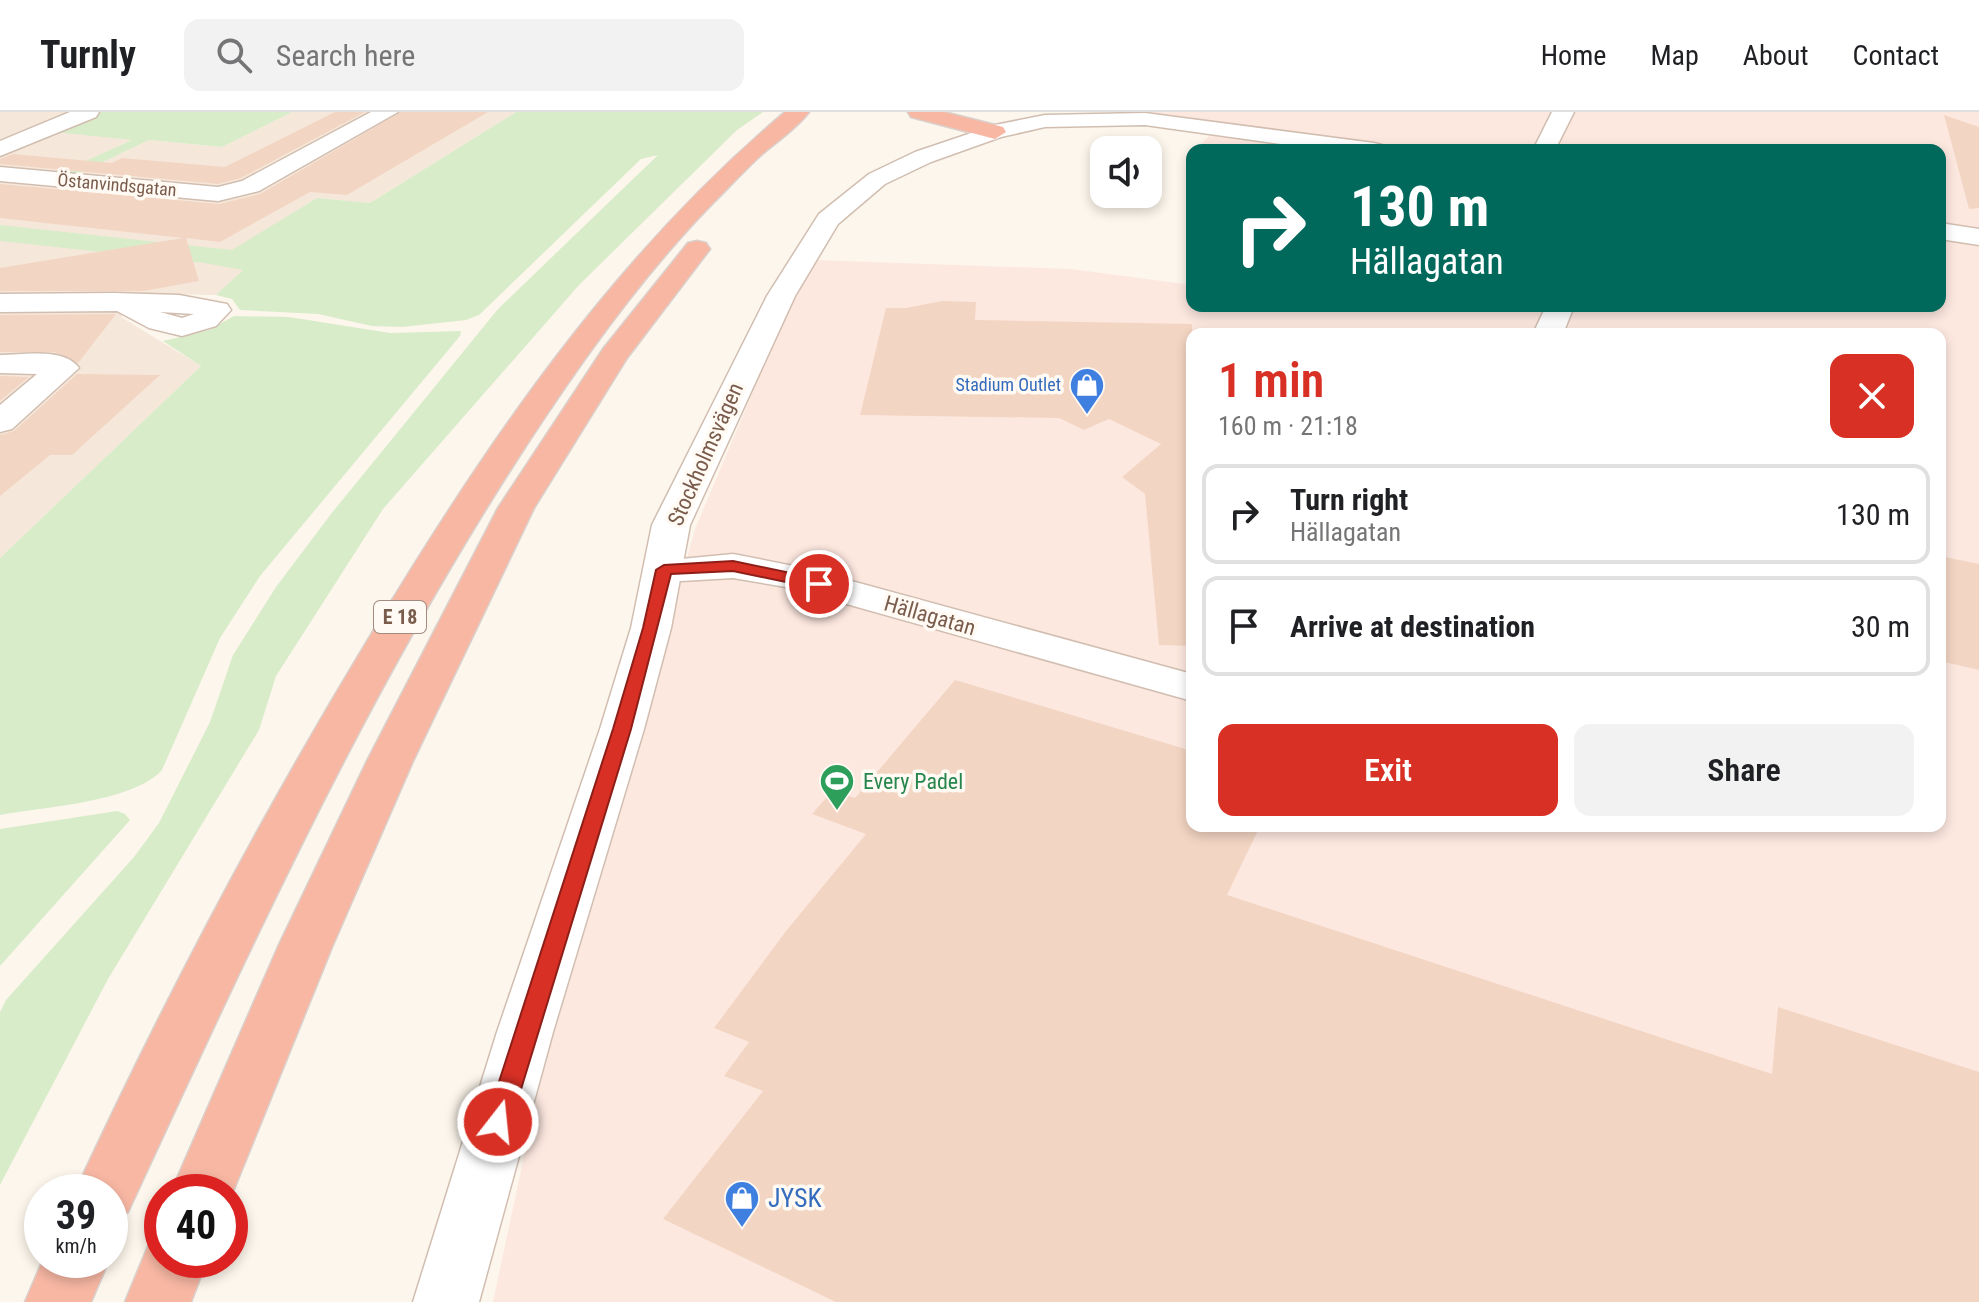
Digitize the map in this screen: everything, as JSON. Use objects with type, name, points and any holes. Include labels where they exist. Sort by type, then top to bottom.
[{"type":"highway","name":"E 18","points":[[114,1174],[167,1059],[280,834],[384,644],[495,466],[555,379],[680,224],[748,154],[798,112]]},
{"type":"highway","name":"E 18","points":[[210,1174],[305,947],[390,761],[516,508],[614,355],[671,282],[734,204],[774,161],[830,112]]},
{"type":"highway","points":[[919,112],[995,132]]},
{"type":"highway","points":[[58,1302],[68,1278]]},
{"type":"highway","points":[[158,1302],[167,1278]]},
{"type":"street","points":[[0,149],[88,112]]},
{"type":"street","name":"Östanvindsgatan","points":[[0,174],[218,194],[233,192],[250,186],[387,112]]},
{"type":"street","points":[[1547,144],[1563,112]]},
{"type":"street","name":"Stockholmsvägen","points":[[446,1302],[525,1032],[622,729],[651,628],[671,525],[781,296],[828,219],[877,179],[958,143],[995,132],[1074,118],[1145,119],[1330,144]]},
{"type":"street","points":[[1946,232],[1979,237]]},
{"type":"street","points":[[0,303],[126,304]]},
{"type":"street","points":[[0,364],[59,365],[63,368],[52,381],[0,422]]},
{"type":"street","name":"Hällagatan","points":[[664,570],[733,566],[790,576],[1186,686]]},
{"type":"shaded area","points":[[0,112],[102,112],[56,131],[134,139],[62,172],[78,174],[149,140],[222,147],[292,112],[516,112],[370,203],[317,198],[291,215],[233,267],[244,270],[216,295],[147,294],[121,317],[201,366],[0,558]]},
{"type":"shaded area","points":[[1140,112],[1979,112],[1979,1302],[493,1302],[543,1067],[695,529],[788,309],[816,260],[1071,269],[1186,284],[1186,312],[1946,312],[1946,144],[1201,144],[1222,123]]},
{"type":"green space","points":[[102,112],[292,112],[222,147],[149,140],[78,174],[61,172],[132,140],[54,132]]},
{"type":"green space","points":[[516,112],[763,112],[737,130],[579,285],[383,509],[276,676],[259,730],[108,979],[0,1185],[0,1012],[6,1000],[134,857],[159,823],[210,722],[233,655],[276,587],[331,514],[498,309],[658,155],[641,159],[479,315],[466,320],[402,327],[372,326],[318,314],[240,310],[232,299],[216,295],[243,270],[0,241],[0,225],[232,250],[317,198],[370,203]]},
{"type":"green space","points":[[234,316],[289,317],[390,333],[461,331],[260,576],[220,638],[162,770],[149,781],[110,796],[0,815],[0,558],[201,366],[163,341],[209,330]]},
{"type":"green space","points":[[117,811],[130,820],[0,966],[0,829]]},
{"type":"building","points":[[335,112],[365,112],[241,178],[218,184],[0,164],[0,159],[13,154],[112,163],[122,158],[225,167]]},
{"type":"building","points":[[401,112],[488,112],[347,195],[310,192],[220,242],[186,238],[199,281],[144,291],[0,291],[0,268],[183,238],[0,218],[0,184],[219,204],[260,194]]},
{"type":"building","points":[[1944,115],[1979,127],[1979,208],[1969,209]]},
{"type":"building","points":[[942,301],[976,302],[975,320],[1192,324],[1192,328],[1186,328],[1186,646],[1159,645],[1145,494],[1122,477],[1161,444],[1109,419],[1084,430],[1059,418],[860,415],[886,308],[906,308]]},
{"type":"building","points":[[116,314],[78,363],[54,352],[0,352],[0,315]]},
{"type":"building","points":[[77,374],[160,375],[72,455],[50,455],[0,496],[0,435],[14,431]]},
{"type":"building","points":[[0,376],[29,377],[0,401]]},
{"type":"building","points":[[1946,557],[1979,564],[1979,670],[1946,662]]},
{"type":"building","points":[[955,680],[1186,749],[1186,832],[1257,832],[1227,895],[1772,1074],[1778,1007],[1979,1072],[1979,1302],[836,1302],[663,1219],[763,1091],[724,1076],[749,1042],[714,1028],[786,931],[866,834],[812,814],[833,790],[855,798]]},
{"type":"place","name":"Stadium Outlet","points":[[1087,416]]},
{"type":"place","name":"Every Padel","points":[[837,812]]},
{"type":"place","name":"JYSK","points":[[742,1229]]},
{"type":"route","points":[[498,1122],[622,729],[664,570],[733,566],[819,584]]}]
